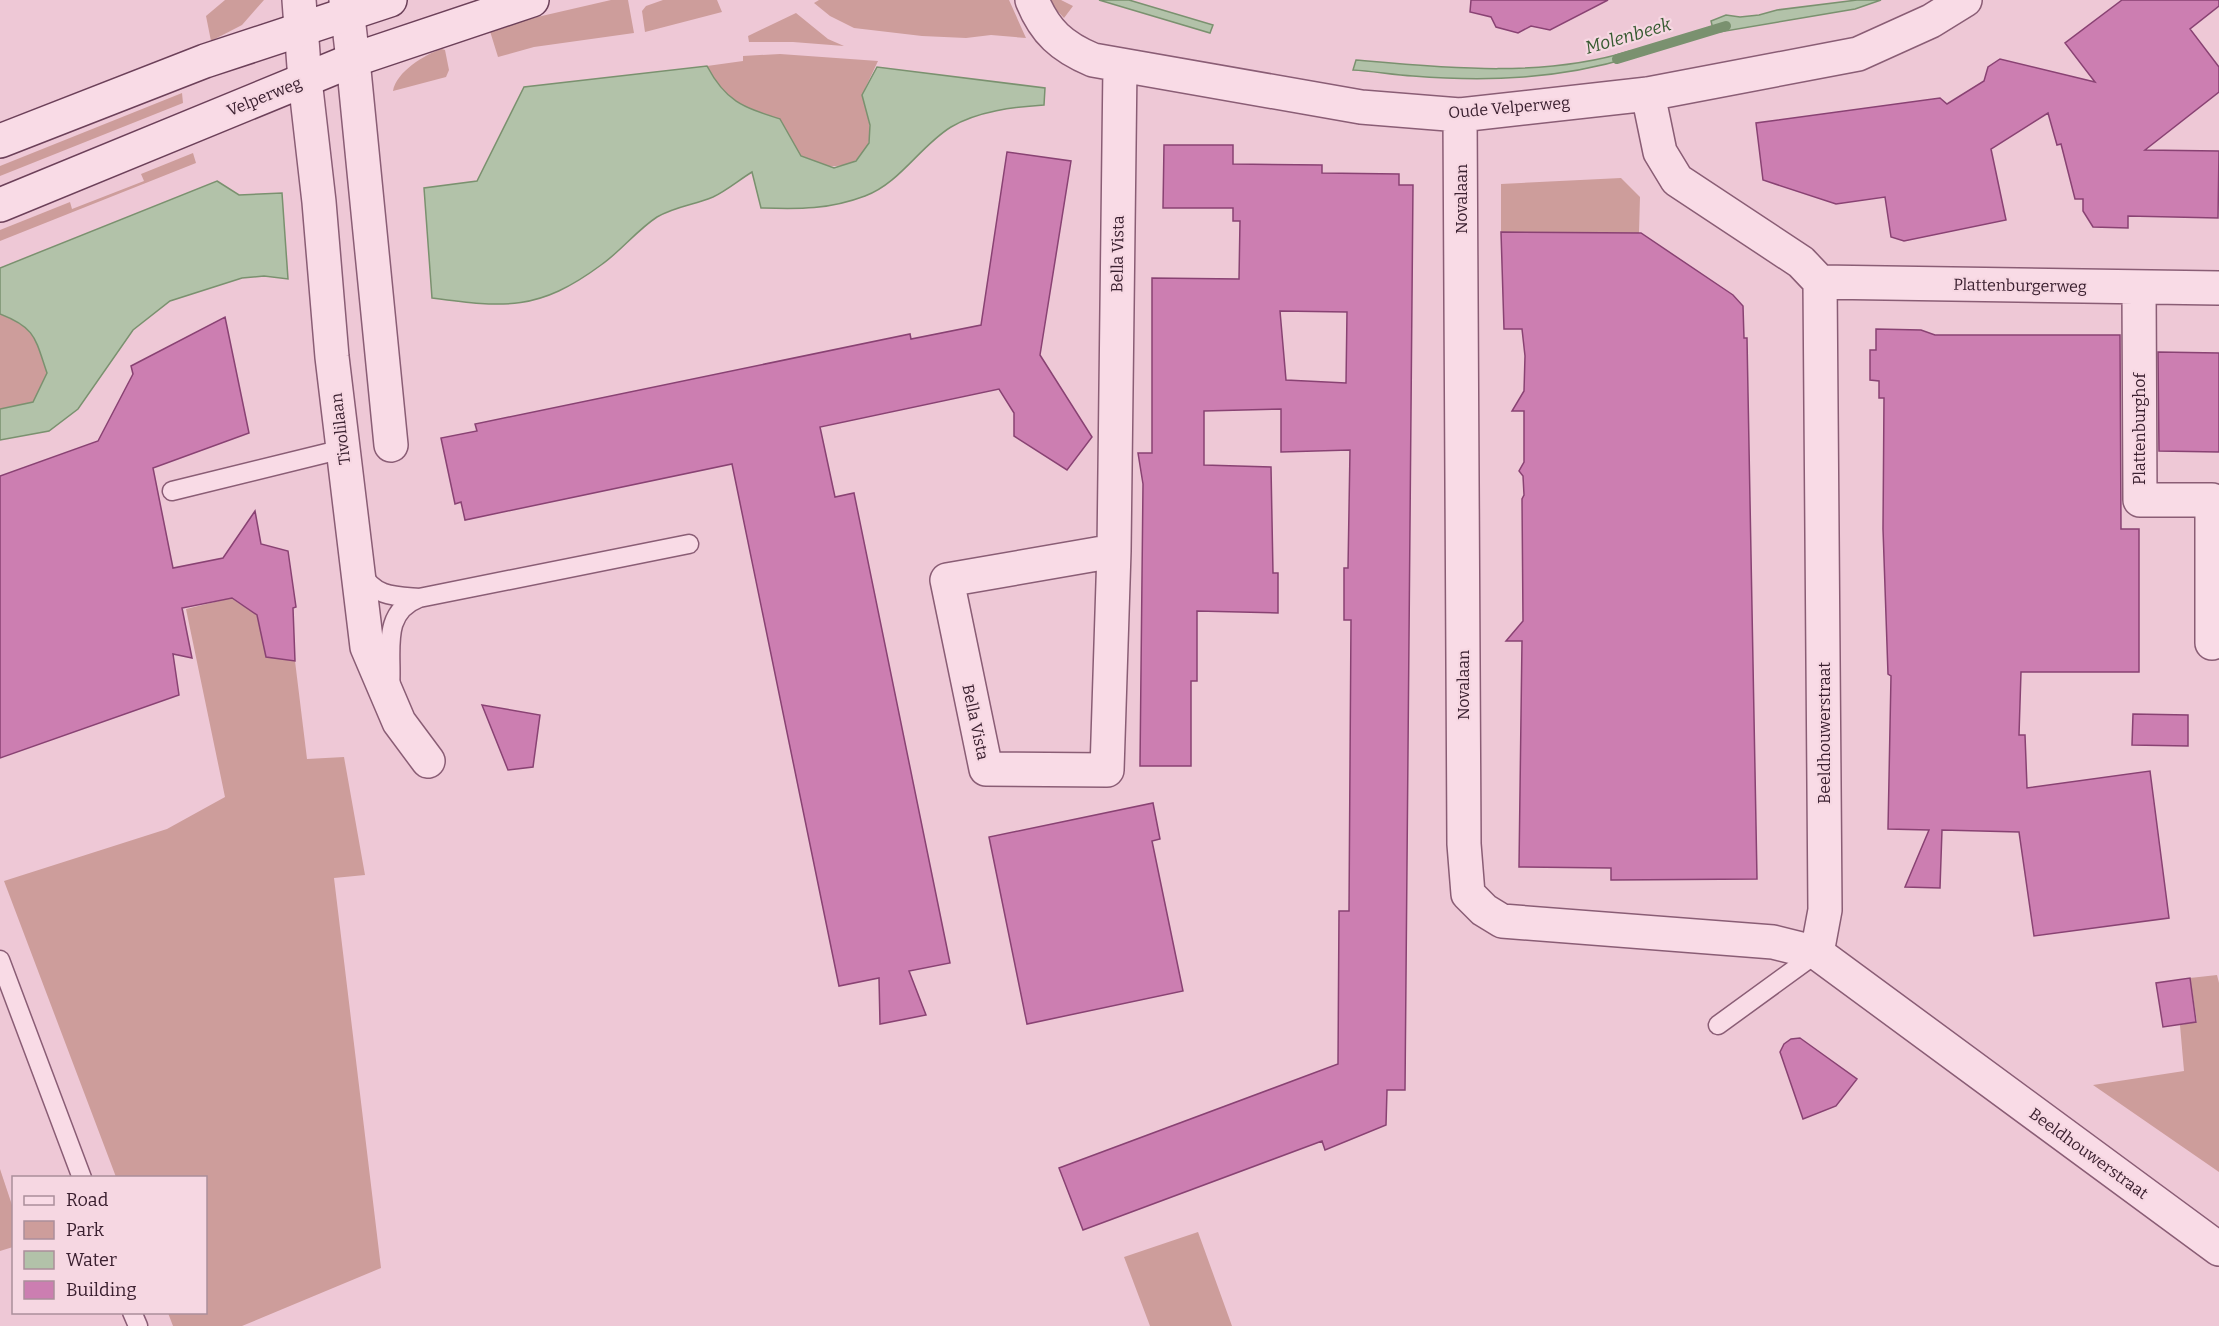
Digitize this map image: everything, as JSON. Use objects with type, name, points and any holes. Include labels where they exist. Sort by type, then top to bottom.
[{"type":"street","points":[[0,141],[205,61],[300,15],[390,0]]},
{"type":"street","name":"Velperweg","points":[[0,205],[352,60],[531,0]]},
{"type":"street","name":"Oude Velperweg","points":[[1032,0],[1047,29],[1069,50],[1093,60],[1372,108],[1460,115],[1648,94],[1858,54],[1931,21],[1965,0]]},
{"type":"street","points":[[347,7],[391,445]]},
{"type":"street","name":"Tivolilaan","points":[[300,15],[343,449],[367,647],[389,703],[405,734],[428,762]]},
{"type":"street","name":"Bella Vista","points":[[1114,551],[947,580],[986,769],[1107,770],[1114,551],[1120,65]]},
{"type":"street","points":[[1648,94],[1660,153],[1677,180],[1801,262],[1820,282]]},
{"type":"street","name":"Novalaan","points":[[1460,115],[1464,844],[1468,894],[1484,910],[1502,921],[1773,942],[1817,953]]},
{"type":"street","name":"Plattenburgerweg","points":[[1820,282],[2219,288]]},
{"type":"street","name":"Beeldhouwerstraat","points":[[1820,282],[1825,910],[1817,953],[2219,1249]]},
{"type":"street","name":"Plattenburghof","points":[[2139,287],[2140,500],[2212,500],[2212,643]]},
{"type":"lane","points":[[172,490],[343,449]]},
{"type":"lane","points":[[389,703],[393,662],[392,627],[396,613],[407,603],[419,598],[689,544]]},
{"type":"lane","points":[[357,567],[368,586],[387,595],[419,598]]},
{"type":"lane","points":[[1718,1024],[1817,953]]},
{"type":"lane","points":[[0,960],[81,1176]]},
{"type":"green space","points":[[225,0],[264,0],[242,25],[211,41],[206,16]]},
{"type":"green space","points":[[611,0],[628,0],[634,33],[534,47],[498,57],[489,28]]},
{"type":"green space","points":[[663,0],[717,0],[722,12],[645,32],[642,11],[646,6]]},
{"type":"green space","points":[[819,0],[1009,0],[1026,38],[991,35],[966,38],[922,36],[854,28],[830,16],[814,3]]},
{"type":"green space","points":[[1047,0],[1061,0],[1073,6],[1064,18]]},
{"type":"green space","points":[[796,13],[828,39],[844,46],[793,42],[749,42],[748,36]]},
{"type":"green space","points":[[442,49],[445,50],[449,70],[446,77],[393,91],[400,77],[412,65]]},
{"type":"green space","points":[[780,54],[878,61],[862,95],[870,134],[865,150],[859,158],[841,166],[819,165],[809,161],[795,148],[780,119],[756,111],[737,101],[721,88],[707,66],[743,61],[743,56]]},
{"type":"green space","points":[[182,93],[183,103],[0,176],[0,166]]},
{"type":"green space","points":[[193,153],[196,163],[0,241],[0,230],[70,202],[72,209],[144,181],[141,174]]},
{"type":"green space","points":[[1621,178],[1640,197],[1639,233],[1501,232],[1501,184]]},
{"type":"green space","points":[[0,314],[28,330],[36,342],[47,373],[33,402],[3,409],[0,409]]},
{"type":"green space","points":[[231,598],[257,615],[266,657],[295,661],[307,759],[344,757],[365,875],[334,878],[381,1268],[242,1326],[173,1326],[168,1314],[207,1314],[207,1176],[116,1176],[4,881],[167,829],[225,797],[186,609]]},
{"type":"green space","points":[[2217,975],[2219,983],[2219,1172],[2093,1085],[2184,1071],[2180,1025],[2197,1022],[2190,978]]},
{"type":"green space","points":[[0,1169],[12,1205],[12,1247],[0,1251]]},
{"type":"green space","points":[[1198,1232],[1232,1326],[1150,1326],[1124,1257]]},
{"type":"water","points":[[1099,0],[1129,0],[1213,25],[1210,33]]},
{"type":"water","points":[[1857,0],[1881,0],[1855,9],[1714,33],[1711,21],[1726,15],[1740,17],[1759,15],[1777,10]]},
{"type":"water","points":[[1630,51],[1632,57],[1605,64],[1524,77],[1441,78],[1353,70],[1356,60],[1459,68],[1529,68],[1563,65]]},
{"type":"water","points":[[707,66],[721,88],[737,102],[780,119],[801,156],[834,168],[856,161],[869,143],[870,125],[862,95],[877,67],[1045,88],[1044,105],[996,111],[973,117],[951,127],[929,144],[889,182],[851,201],[813,208],[761,208],[752,172],[713,197],[671,210],[657,217],[601,265],[559,291],[540,298],[501,304],[480,304],[432,298],[424,188],[477,181],[524,87]]},
{"type":"water","points":[[217,181],[239,195],[282,193],[288,279],[264,276],[242,278],[170,301],[133,330],[78,409],[49,431],[0,440],[0,409],[33,402],[47,373],[40,351],[28,330],[0,314],[0,268]]},
{"type":"building","points":[[1471,0],[1608,0],[1550,30],[1531,26],[1518,33],[1496,27],[1491,17],[1470,12]]},
{"type":"building","points":[[2122,0],[2219,0],[2219,6],[2190,29],[2219,67],[2219,92],[2145,150],[2219,151],[2218,218],[2128,216],[2128,228],[2093,227],[2083,211],[2083,199],[2075,199],[2061,144],[2057,145],[2048,113],[1991,149],[2006,220],[1904,241],[1891,237],[1885,197],[1836,204],[1763,180],[1756,123],[1940,98],[1947,104],[1984,81],[1988,67],[2000,59],[2095,82],[2065,43]]},
{"type":"building","points":[[1164,145],[1233,145],[1233,164],[1322,165],[1322,173],[1399,174],[1399,185],[1413,185],[1405,1090],[1387,1090],[1386,1125],[1325,1150],[1322,1141],[1083,1230],[1059,1168],[1338,1064],[1339,911],[1349,911],[1351,620],[1344,620],[1344,568],[1348,568],[1350,450],[1281,452],[1281,409],[1204,411],[1204,465],[1271,467],[1273,573],[1278,573],[1278,613],[1197,611],[1197,681],[1191,681],[1191,766],[1140,766],[1143,484],[1138,453],[1152,453],[1152,278],[1239,279],[1240,221],[1233,221],[1233,208],[1163,208]],"holes":[[[1280,311],[1347,312],[1346,383],[1286,380]]]},
{"type":"building","points":[[1007,152],[1071,161],[1040,355],[1092,437],[1067,470],[1014,436],[1014,413],[999,389],[820,427],[835,497],[854,493],[950,963],[909,971],[926,1015],[880,1024],[879,978],[839,986],[732,464],[465,520],[461,502],[455,504],[441,438],[477,431],[475,424],[910,334],[911,339],[981,325]]},
{"type":"building","points":[[1501,232],[1641,233],[1733,295],[1743,306],[1744,338],[1747,338],[1757,879],[1611,880],[1611,868],[1519,867],[1522,641],[1506,641],[1523,621],[1522,499],[1524,495],[1523,476],[1519,471],[1524,462],[1524,411],[1512,411],[1524,391],[1525,356],[1522,329],[1504,329]]},
{"type":"building","points":[[225,317],[249,433],[153,468],[173,568],[223,558],[255,511],[261,544],[288,551],[296,607],[293,608],[295,661],[266,657],[257,615],[232,598],[182,608],[192,658],[173,654],[179,695],[0,758],[0,476],[98,441],[133,374],[131,366]]},
{"type":"building","points":[[1876,329],[1921,330],[1935,335],[2120,335],[2121,529],[2139,529],[2139,672],[2021,672],[2019,735],[2025,735],[2027,788],[2150,771],[2169,918],[2034,936],[2019,832],[1942,830],[1940,888],[1905,887],[1929,830],[1888,829],[1891,676],[1888,674],[1883,529],[1884,398],[1879,398],[1879,381],[1870,380],[1870,350],[1876,350]]},
{"type":"building","points":[[2158,352],[2219,353],[2219,452],[2159,451]]},
{"type":"building","points":[[482,705],[540,715],[533,767],[508,770]]},
{"type":"building","points":[[2133,714],[2188,715],[2188,746],[2132,745]]},
{"type":"building","points":[[1153,803],[1160,839],[1152,841],[1183,991],[1027,1024],[989,837]]},
{"type":"building","points":[[2190,978],[2196,1022],[2163,1027],[2156,983]]},
{"type":"building","points":[[1800,1038],[1857,1079],[1836,1106],[1803,1119],[1780,1052],[1784,1044],[1791,1039]]},
{"type":"waterway","name":"Molenbeek","points":[[1617,59],[1726,26]]}]
